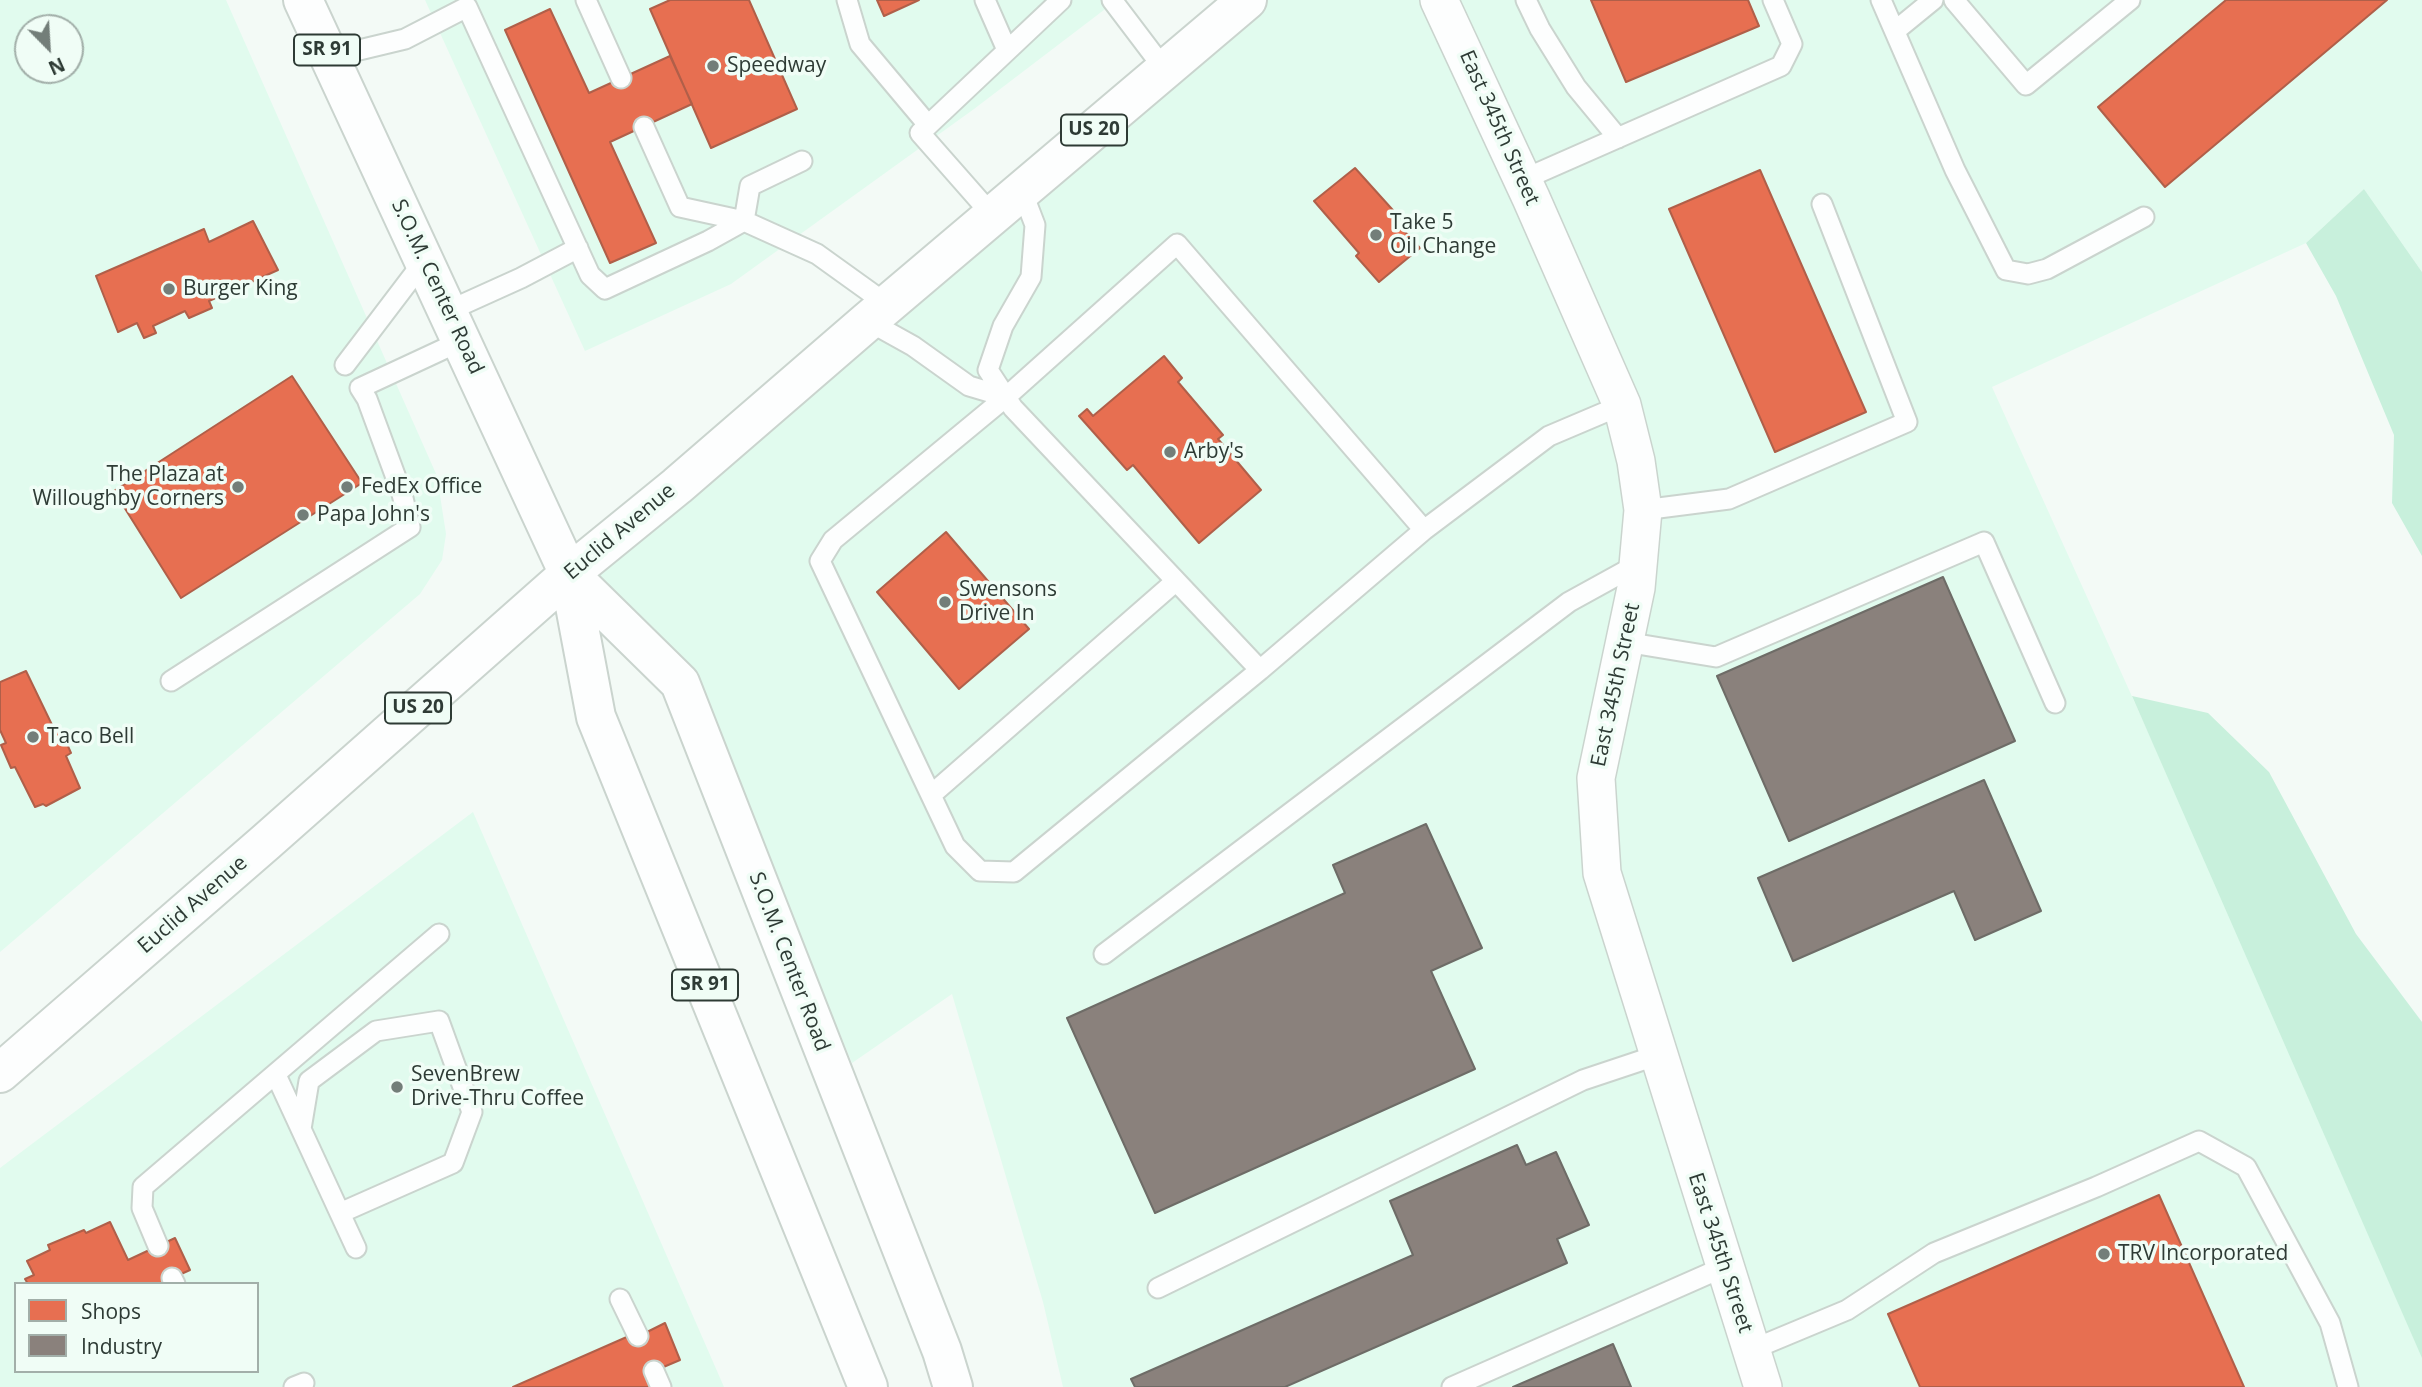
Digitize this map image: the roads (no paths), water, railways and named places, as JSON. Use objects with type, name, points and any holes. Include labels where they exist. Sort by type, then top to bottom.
[{"type":"main road","name":"S.O.M. Center Road","points":[[303,0],[569,574],[596,717],[868,1387]]},
{"type":"main road","name":"Euclid Avenue","points":[[0,1073],[569,574],[687,477],[1247,0]]},
{"type":"main road","name":"S.O.M. Center Road","points":[[569,574],[680,683],[942,1351],[953,1387]]},
{"type":"street","name":"East 345th Street","points":[[1439,0],[1622,405],[1636,461],[1643,510],[1636,588],[1596,778],[1602,873],[1763,1387]]},
{"type":"lane","points":[[586,0],[621,78]]},
{"type":"lane","points":[[848,0],[860,44],[993,216]]},
{"type":"lane","points":[[985,0],[1007,50]]},
{"type":"lane","points":[[924,129],[1061,0]]},
{"type":"lane","points":[[1112,0],[1165,70]]},
{"type":"lane","points":[[1526,0],[1540,29],[1576,87],[1618,138]]},
{"type":"lane","points":[[1522,180],[1781,66],[1792,44],[1773,0]]},
{"type":"lane","points":[[1881,0],[1955,170],[2006,270],[2028,274],[2047,269],[2144,217]]},
{"type":"lane","points":[[1895,31],[1933,0]]},
{"type":"lane","points":[[1954,0],[2026,85],[2130,0]]},
{"type":"lane","points":[[330,57],[405,38],[474,4],[590,275],[605,289],[708,241],[744,221]]},
{"type":"lane","points":[[644,127],[680,207],[744,221],[817,254],[913,346],[969,386],[1010,402]]},
{"type":"lane","points":[[744,221],[750,186],[802,161]]},
{"type":"lane","points":[[1022,191],[1035,225],[1031,277],[1003,326],[988,370],[1010,402],[1260,670]]},
{"type":"lane","points":[[1643,510],[1729,499],[1907,422],[1822,204]]},
{"type":"lane","points":[[1424,530],[1177,244],[1010,402],[833,540],[820,561],[955,846],[980,871],[1014,872],[1260,670],[1424,530],[1549,436],[1622,405]]},
{"type":"lane","points":[[171,681],[411,527],[402,494],[367,399],[360,388],[522,278],[578,248]]},
{"type":"lane","points":[[345,365],[424,261]]},
{"type":"lane","points":[[1625,642],[1717,657],[1984,542],[2055,703]]},
{"type":"lane","points":[[1104,954],[1569,602],[1638,564]]},
{"type":"lane","points":[[931,795],[1176,581]]},
{"type":"lane","points":[[158,1247],[142,1208],[143,1187],[439,934]]},
{"type":"lane","points":[[301,1129],[309,1081],[376,1031],[439,1021],[472,1112],[453,1163],[340,1213]]},
{"type":"lane","points":[[1158,1288],[1583,1080],[1658,1055]]},
{"type":"lane","points":[[276,1075],[356,1248]]},
{"type":"lane","points":[[1751,1350],[1847,1310],[1934,1253],[2096,1187],[2199,1141],[2246,1167],[2330,1323],[2347,1387]]},
{"type":"lane","points":[[1452,1387],[1724,1267]]},
{"type":"lane","points":[[620,1299],[638,1336]]},
{"type":"place","name":"Speedway","points":[[713,66]]},
{"type":"place","name":"Take 5 Oil Change","points":[[1376,235]]},
{"type":"place","name":"Burger King","points":[[169,289]]},
{"type":"place","name":"Arby's","points":[[1170,452]]},
{"type":"place","name":"The Plaza at Willoughby Corners","points":[[238,487]]},
{"type":"place","name":"FedEx Office","points":[[347,487]]},
{"type":"place","name":"Papa John's","points":[[303,515]]},
{"type":"place","name":"Swensons Drive In","points":[[945,602]]},
{"type":"place","name":"Taco Bell","points":[[33,737]]},
{"type":"place","name":"SevenBrew Drive-Thru Coffee","points":[[397,1087]]},
{"type":"place","name":"TRV Incorporated","points":[[2104,1254]]}]
